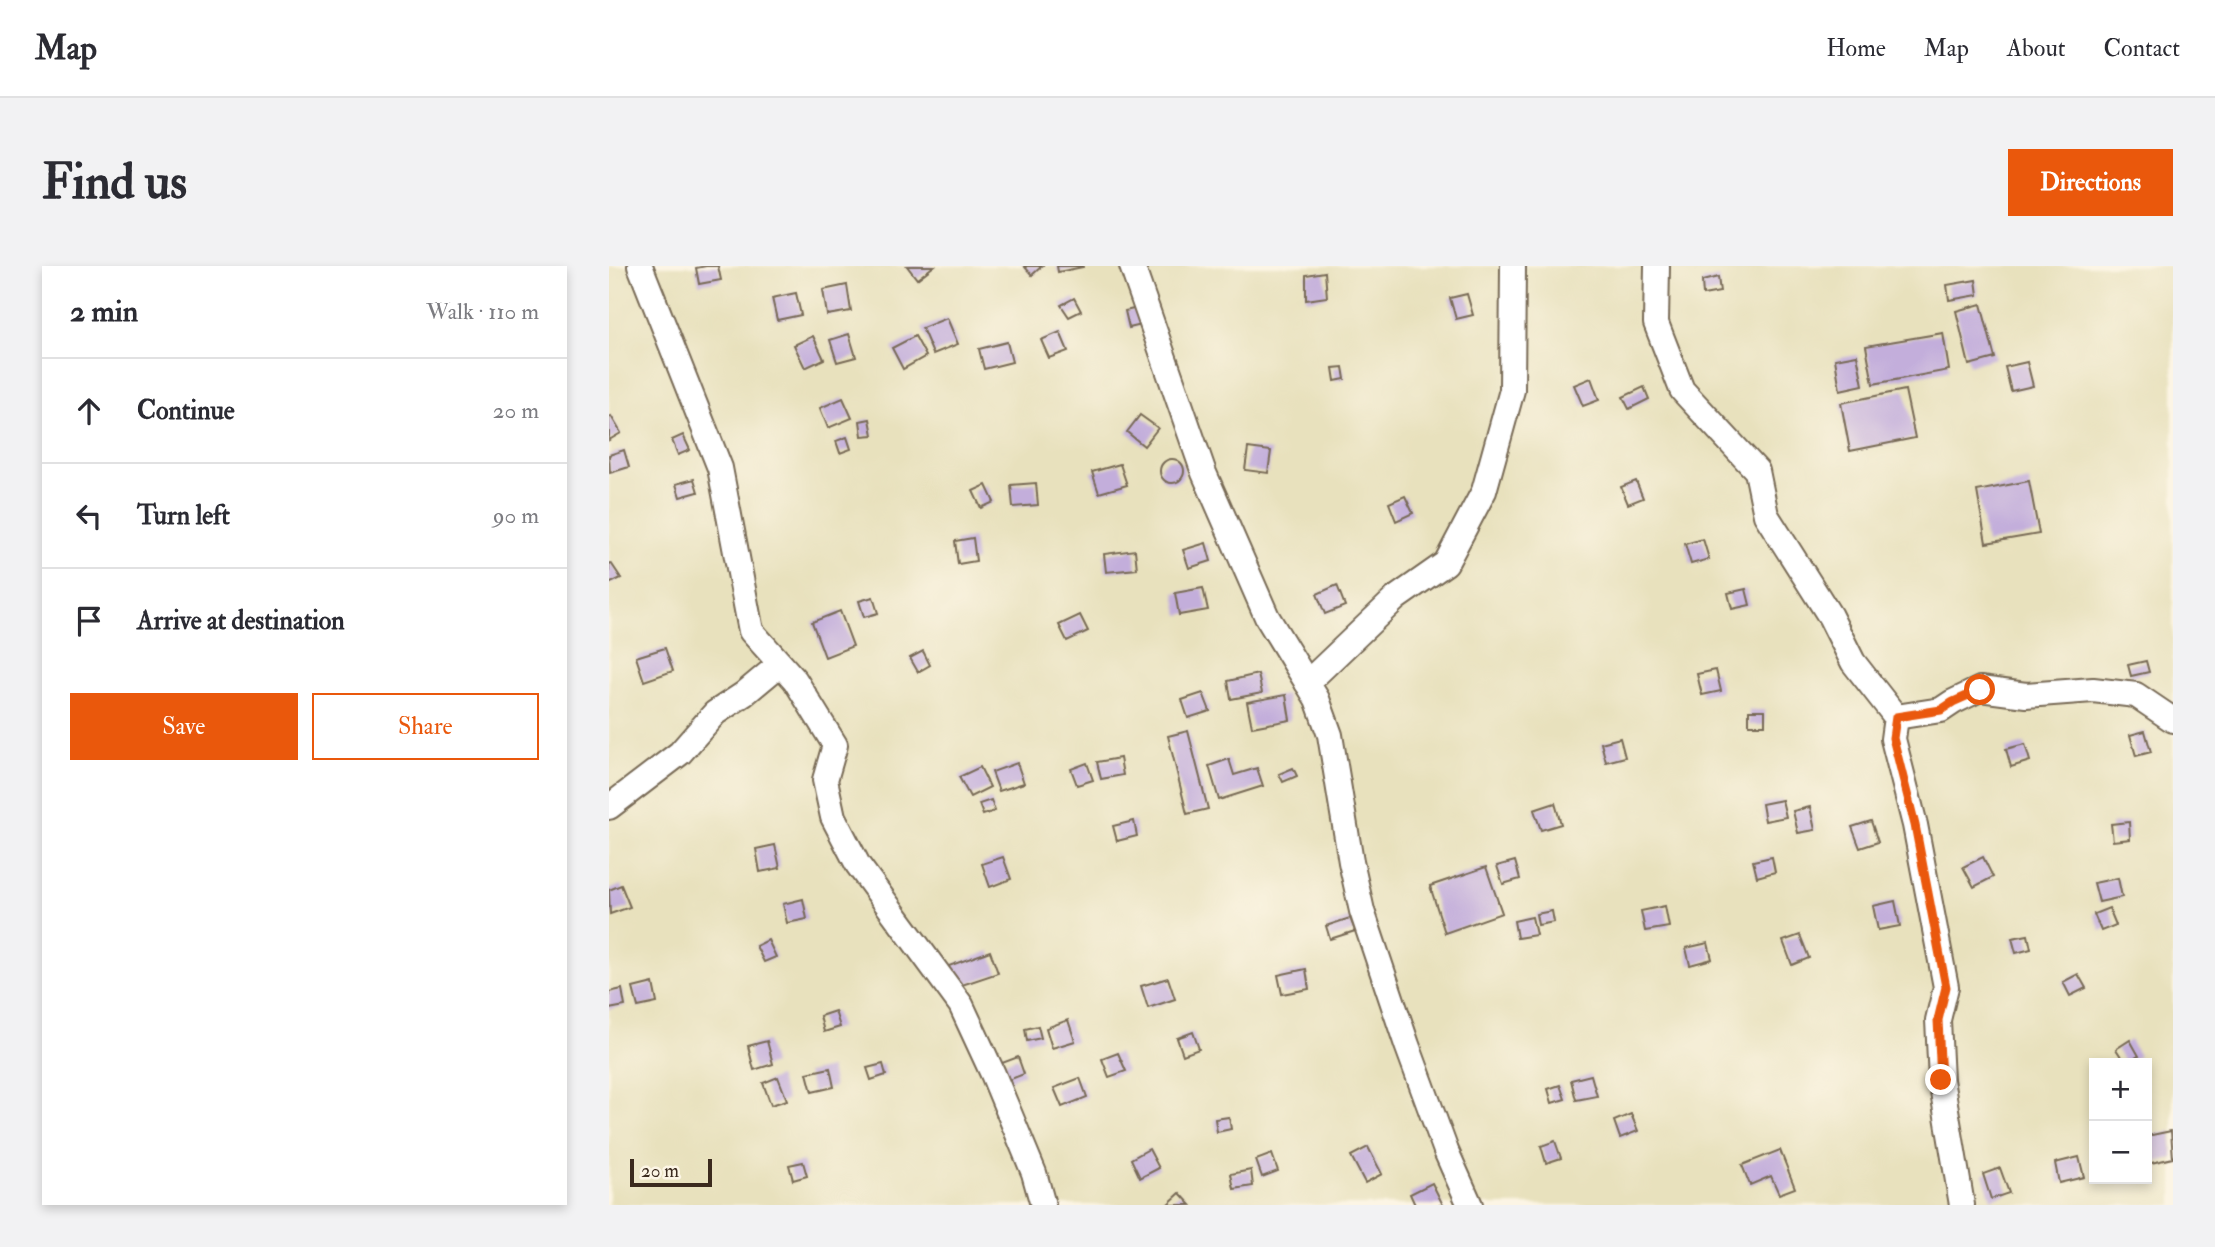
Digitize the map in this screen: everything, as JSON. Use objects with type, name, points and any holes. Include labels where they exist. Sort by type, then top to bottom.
[{"type":"street","points":[[640,266],[720,468],[751,631],[795,680],[835,745],[825,780],[833,817],[858,865],[961,1005],[993,1073],[1034,1173],[1043,1205]]},
{"type":"street","points":[[1132,266],[1204,473],[1267,617],[1317,699],[1330,735],[1362,911],[1407,1045],[1446,1151],[1470,1205]]},
{"type":"street","points":[[1307,683],[1397,598],[1446,563],[1484,491],[1511,390],[1513,266]]},
{"type":"street","points":[[1657,266],[1656,323],[1682,390],[1757,471],[1766,515],[1830,617],[1853,662],[1896,717],[1893,738],[1915,825],[1946,987],[1938,1020],[1941,1080],[1962,1205]]},
{"type":"street","points":[[609,807],[680,753],[715,713],[781,664]]},
{"type":"street","points":[[1896,717],[1941,710],[1980,690],[2026,695],[2093,690],[2136,695],[2173,720]]},
{"type":"building","points":[[718,266],[721,280],[699,284],[696,268]]},
{"type":"building","points":[[907,266],[934,266],[917,279]]},
{"type":"building","points":[[1024,266],[1042,266],[1032,275]]},
{"type":"building","points":[[1057,266],[1083,266],[1083,267],[1058,272]]},
{"type":"building","points":[[1325,272],[1327,297],[1306,300],[1306,275]]},
{"type":"building","points":[[1718,277],[1720,292],[1703,295],[1702,281]]},
{"type":"building","points":[[1976,280],[1978,295],[1949,300],[1947,285]]},
{"type":"building","points":[[847,285],[851,311],[827,315],[823,290]]},
{"type":"building","points":[[796,293],[801,315],[777,320],[772,298]]},
{"type":"building","points":[[1467,294],[1473,315],[1456,319],[1450,298]]},
{"type":"building","points":[[1074,298],[1081,311],[1069,317],[1061,305]]},
{"type":"building","points":[[1981,304],[1995,358],[1969,365],[1956,311]]},
{"type":"building","points":[[1142,307],[1146,324],[1129,328],[1125,311]]},
{"type":"building","points":[[947,318],[958,344],[933,354],[922,328]]},
{"type":"building","points":[[1060,332],[1068,351],[1049,358],[1041,340]]},
{"type":"building","points":[[1943,333],[1949,370],[1873,384],[1866,346]]},
{"type":"building","points":[[849,334],[856,357],[837,362],[830,340]]},
{"type":"building","points":[[813,336],[824,359],[805,368],[794,345]]},
{"type":"building","points":[[915,336],[926,356],[903,369],[892,348]]},
{"type":"building","points":[[1007,342],[1012,362],[984,369],[979,349]]},
{"type":"building","points":[[1857,355],[1863,385],[1840,390],[1835,359]]},
{"type":"building","points":[[2027,362],[2033,386],[2011,391],[2005,367]]},
{"type":"building","points":[[1343,367],[1345,379],[1335,381],[1333,368]]},
{"type":"building","points":[[1591,378],[1599,400],[1583,406],[1574,385]]},
{"type":"building","points":[[1644,387],[1649,399],[1629,409],[1623,397]]},
{"type":"building","points":[[1905,390],[1915,438],[1850,451],[1841,403]]},
{"type":"building","points":[[843,398],[852,418],[828,428],[820,408]]},
{"type":"building","points":[[1140,415],[1158,428],[1144,446],[1127,432]]},
{"type":"building","points":[[611,416],[621,433],[609,440],[609,418]]},
{"type":"building","points":[[870,419],[873,435],[862,436],[860,421]]},
{"type":"building","points":[[683,435],[690,450],[678,455],[672,440]]},
{"type":"building","points":[[847,437],[851,449],[840,453],[836,441]]},
{"type":"building","points":[[1248,448],[1271,451],[1268,473],[1245,470]]},
{"type":"building","points":[[624,450],[629,467],[610,473],[609,455]]},
{"type":"building","points":[[1172,459],[1181,462],[1184,471],[1181,480],[1172,483],[1163,480],[1160,471],[1163,462]]},
{"type":"building","points":[[1120,464],[1127,485],[1099,493],[1092,472]]},
{"type":"building","points":[[694,479],[698,492],[680,497],[676,484]]},
{"type":"building","points":[[1636,481],[1643,498],[1628,504],[1621,487]]},
{"type":"building","points":[[2029,481],[2039,534],[1986,543],[1977,491]]},
{"type":"building","points":[[1036,483],[1038,505],[1013,507],[1011,485]]},
{"type":"building","points":[[986,485],[994,502],[981,508],[973,491]]},
{"type":"building","points":[[1405,496],[1413,513],[1396,521],[1389,503]]},
{"type":"building","points":[[973,538],[976,561],[958,564],[955,541]]},
{"type":"building","points":[[1703,539],[1709,559],[1691,564],[1685,544]]},
{"type":"building","points":[[1206,543],[1211,561],[1189,568],[1183,550]]},
{"type":"building","points":[[1135,550],[1137,569],[1106,572],[1104,554]]},
{"type":"building","points":[[611,563],[621,578],[609,584],[609,564]]},
{"type":"building","points":[[1337,585],[1345,606],[1325,614],[1317,594]]},
{"type":"building","points":[[1203,588],[1208,610],[1179,615],[1175,593]]},
{"type":"building","points":[[1746,589],[1750,605],[1732,609],[1728,593]]},
{"type":"building","points":[[873,597],[878,613],[864,617],[859,601]]},
{"type":"building","points":[[840,611],[853,646],[825,657],[812,622]]},
{"type":"building","points":[[1080,615],[1088,631],[1067,641],[1059,625]]},
{"type":"building","points":[[665,648],[673,671],[644,681],[636,657]]},
{"type":"building","points":[[923,651],[930,665],[918,672],[910,658]]},
{"type":"building","points":[[2146,661],[2149,672],[2131,676],[2128,665]]},
{"type":"building","points":[[1716,670],[1721,691],[1702,695],[1697,674]]},
{"type":"building","points":[[1258,674],[1262,693],[1231,699],[1228,681]]},
{"type":"building","points":[[1203,693],[1210,711],[1188,718],[1182,700]]},
{"type":"building","points":[[1286,695],[1290,720],[1252,727],[1247,702]]},
{"type":"building","points":[[1749,710],[1765,710],[1765,725],[1749,725]]},
{"type":"building","points":[[1188,731],[1208,809],[1187,814],[1168,736]]},
{"type":"building","points":[[2145,731],[2151,752],[2136,756],[2130,735]]},
{"type":"building","points":[[1620,738],[1625,757],[1606,762],[1601,743]]},
{"type":"building","points":[[2025,744],[2030,761],[2011,767],[2006,749]]},
{"type":"building","points":[[1120,758],[1123,775],[1101,779],[1097,762]]},
{"type":"building","points":[[1229,759],[1234,775],[1257,768],[1263,786],[1219,800],[1209,766]]},
{"type":"building","points":[[1017,763],[1024,783],[999,791],[992,772]]},
{"type":"building","points":[[1087,763],[1093,780],[1077,785],[1071,769]]},
{"type":"building","points":[[980,767],[990,787],[970,797],[959,777]]},
{"type":"building","points":[[1293,768],[1297,776],[1283,782],[1279,774]]},
{"type":"building","points":[[991,800],[995,811],[983,815],[979,804]]},
{"type":"building","points":[[1782,800],[1786,817],[1765,821],[1762,804]]},
{"type":"building","points":[[1555,803],[1561,824],[1541,830],[1534,810]]},
{"type":"building","points":[[1810,807],[1815,830],[1798,833],[1793,811]]},
{"type":"building","points":[[1134,821],[1137,836],[1117,841],[1113,826]]},
{"type":"building","points":[[1871,821],[1878,842],[1860,848],[1852,827]]},
{"type":"building","points":[[2129,822],[2130,839],[2113,841],[2111,824]]},
{"type":"building","points":[[775,845],[780,868],[760,872],[756,849]]},
{"type":"building","points":[[1003,857],[1011,879],[990,887],[982,864]]},
{"type":"building","points":[[1772,857],[1775,872],[1757,877],[1753,861]]},
{"type":"building","points":[[1983,857],[1993,877],[1974,887],[1963,867]]},
{"type":"building","points":[[1515,861],[1520,879],[1503,884],[1497,866]]},
{"type":"building","points":[[1486,867],[1502,913],[1445,933],[1430,886]]},
{"type":"building","points":[[2118,878],[2122,897],[2099,902],[2094,883]]},
{"type":"building","points":[[621,885],[630,907],[610,914],[609,890]]},
{"type":"building","points":[[803,899],[807,919],[787,923],[783,904]]},
{"type":"building","points":[[1895,901],[1900,926],[1878,930],[1873,906]]},
{"type":"building","points":[[1665,906],[1669,927],[1645,931],[1641,911]]},
{"type":"building","points":[[2109,908],[2116,925],[2101,931],[2094,914]]},
{"type":"building","points":[[1552,911],[1554,922],[1538,925],[1536,914]]},
{"type":"building","points":[[1532,917],[1536,935],[1517,938],[1514,921]]},
{"type":"building","points":[[1350,918],[1355,931],[1330,939],[1326,926]]},
{"type":"building","points":[[1800,935],[1809,958],[1792,965],[1783,941]]},
{"type":"building","points":[[2028,935],[2031,949],[2016,953],[2012,938]]},
{"type":"building","points":[[768,940],[776,957],[764,962],[756,946]]},
{"type":"building","points":[[1708,943],[1712,959],[1690,965],[1686,948]]},
{"type":"building","points":[[990,951],[998,973],[953,988],[946,967]]},
{"type":"building","points":[[1306,969],[1309,989],[1282,994],[1278,975]]},
{"type":"building","points":[[2078,974],[2086,988],[2070,996],[2063,982]]},
{"type":"building","points":[[1168,978],[1175,999],[1148,1008],[1141,986]]},
{"type":"building","points":[[653,983],[657,1003],[638,1007],[633,988]]},
{"type":"building","points":[[622,989],[625,1006],[609,1009],[609,992]]},
{"type":"building","points":[[835,1011],[840,1027],[824,1032],[820,1016]]},
{"type":"building","points":[[1068,1020],[1075,1041],[1052,1048],[1046,1028]]},
{"type":"building","points":[[1038,1026],[1041,1038],[1027,1041],[1025,1029]]},
{"type":"building","points":[[1193,1032],[1199,1049],[1183,1055],[1177,1038]]},
{"type":"building","points":[[2130,1040],[2139,1056],[2122,1058],[2116,1049]]},
{"type":"building","points":[[767,1041],[773,1064],[754,1070],[748,1046]]},
{"type":"building","points":[[1118,1053],[1126,1071],[1109,1077],[1102,1059]]},
{"type":"building","points":[[1018,1057],[1024,1074],[1001,1083],[994,1066]]},
{"type":"building","points":[[883,1064],[886,1075],[871,1080],[867,1068]]},
{"type":"building","points":[[830,1068],[834,1087],[812,1092],[807,1073]]},
{"type":"building","points":[[1591,1075],[1597,1096],[1576,1100],[1571,1080]]},
{"type":"building","points":[[778,1077],[787,1100],[771,1105],[763,1083]]},
{"type":"building","points":[[1080,1078],[1087,1097],[1062,1107],[1054,1088]]},
{"type":"building","points":[[1560,1085],[1565,1099],[1552,1103],[1548,1089]]},
{"type":"building","points":[[1631,1114],[1638,1131],[1620,1138],[1614,1121]]},
{"type":"building","points":[[1229,1117],[1231,1129],[1217,1132],[1215,1119]]},
{"type":"building","points":[[2171,1131],[2173,1158],[2152,1163],[2152,1135]]},
{"type":"building","points":[[1555,1141],[1561,1158],[1546,1163],[1541,1146]]},
{"type":"building","points":[[1368,1147],[1382,1174],[1365,1183],[1351,1156]]},
{"type":"building","points":[[1149,1149],[1159,1168],[1140,1178],[1131,1159]]},
{"type":"building","points":[[1780,1150],[1795,1188],[1779,1194],[1771,1176],[1750,1185],[1742,1165]]},
{"type":"building","points":[[1272,1154],[1278,1171],[1262,1177],[1256,1160]]},
{"type":"building","points":[[2079,1157],[2084,1177],[2059,1183],[2055,1163]]},
{"type":"building","points":[[803,1162],[807,1176],[793,1180],[789,1165]]},
{"type":"building","points":[[2000,1168],[2009,1193],[1991,1199],[1983,1174]]},
{"type":"building","points":[[1251,1170],[1253,1186],[1234,1189],[1231,1174]]},
{"type":"building","points":[[1432,1183],[1443,1205],[1415,1205],[1410,1194]]},
{"type":"building","points":[[1180,1193],[1191,1205],[1167,1205]]},
{"type":"route","points":[[1941,1080],[1938,1020],[1946,987],[1915,825],[1893,738],[1896,717],[1941,710],[1980,690]]}]
